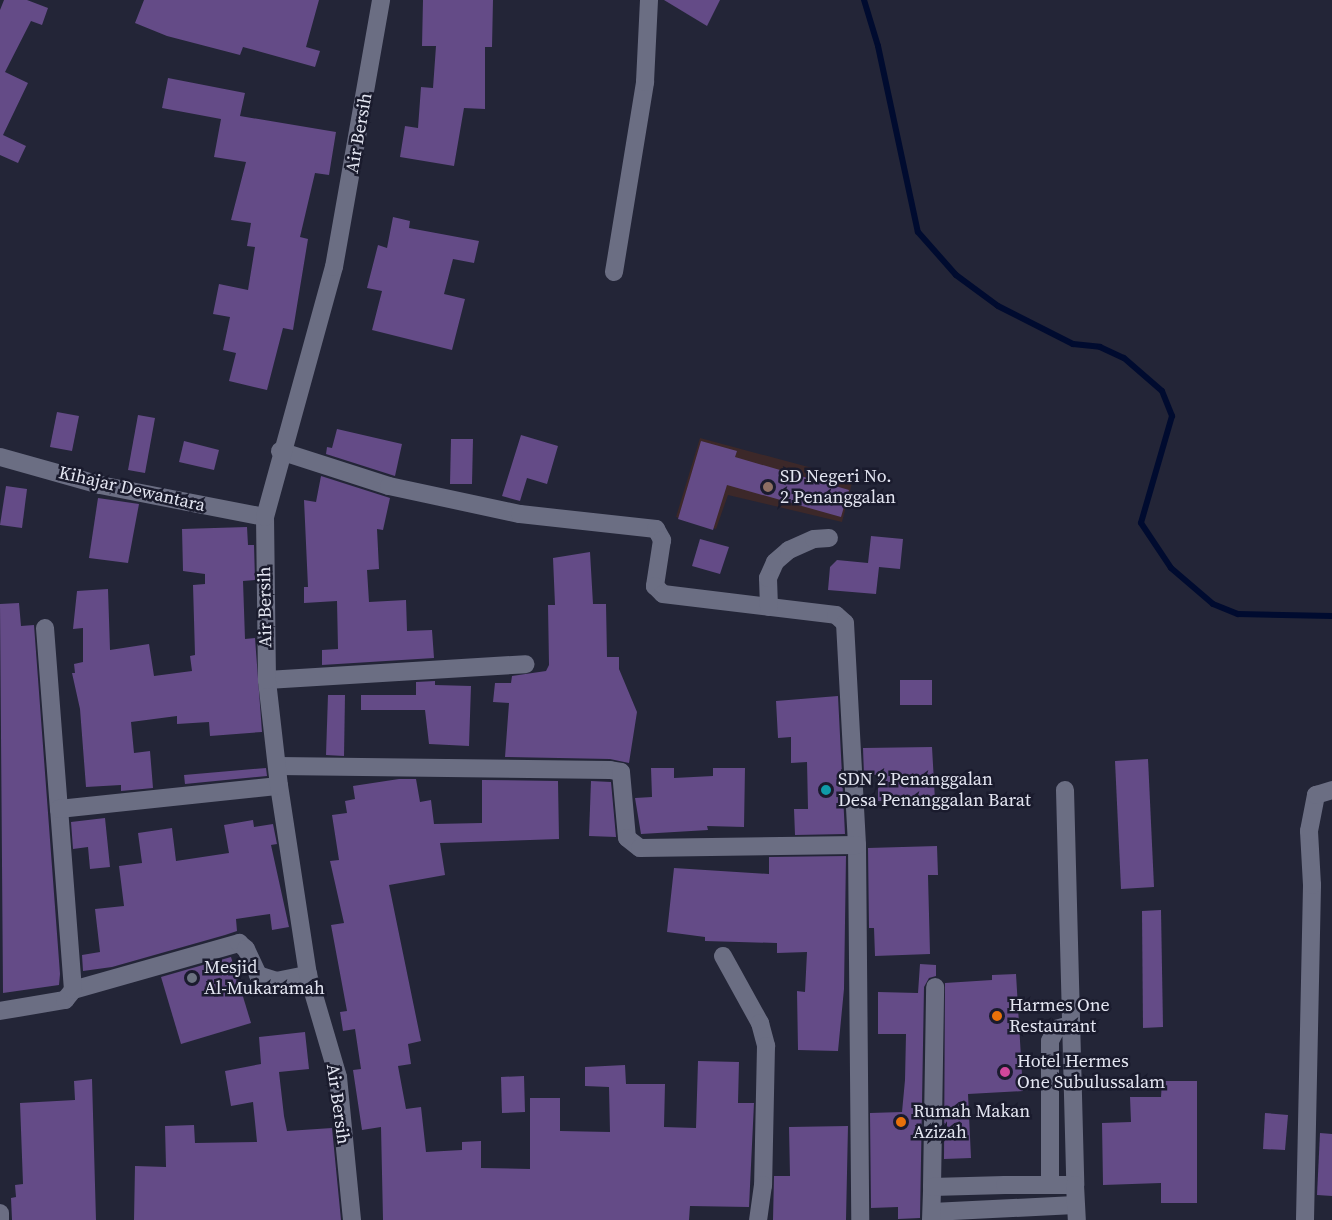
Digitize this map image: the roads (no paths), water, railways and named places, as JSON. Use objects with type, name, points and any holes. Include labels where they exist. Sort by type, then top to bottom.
[{"type":"street","name":"Air Bersih","points":[[352,1220],[338,1077],[308,975],[279,786],[267,680],[265,518],[280,451],[334,267],[381,0]]},
{"type":"street","points":[[614,272],[645,82],[649,0]]},
{"type":"street","points":[[280,451],[388,486],[520,514],[656,529],[662,540],[657,591],[836,615],[844,622],[857,845],[860,1220]]},
{"type":"street","name":"Kihajar Dewantara","points":[[0,457],[100,485],[265,518]]},
{"type":"street","points":[[769,607],[768,578],[775,562],[789,550],[814,539],[829,538]]},
{"type":"street","points":[[45,628],[73,990]]},
{"type":"street","points":[[267,680],[526,664]]},
{"type":"street","points":[[278,766],[610,770],[621,772],[627,838],[640,848],[857,845]]},
{"type":"street","points":[[59,809],[279,786]]},
{"type":"street","points":[[935,987],[931,1216],[1076,1212],[1065,790]]},
{"type":"street","points":[[1305,1220],[1312,885],[1309,831],[1316,795],[1332,790]]},
{"type":"street","points":[[0,1011],[65,1000],[73,990],[239,943],[246,949],[258,975],[276,981],[308,975]]},
{"type":"street","points":[[723,956],[760,1023],[766,1046],[763,1185],[758,1220]]},
{"type":"street","points":[[1050,1185],[1050,1041],[1056,1029],[1070,1025]]},
{"type":"street","points":[[932,1187],[1076,1185]]},
{"type":"street","points":[[0,1213],[0,1220]]},
{"type":"waterway","points":[[864,0],[878,46],[918,232],[956,275],[998,306],[1073,344],[1100,347],[1124,358],[1162,391],[1172,416],[1141,523],[1171,568],[1213,604],[1238,614],[1332,616]]},
{"type":"place","name":"SD Negeri No. 2 Penanggalan","points":[[768,487]]},
{"type":"place","name":"SDN 2 Penanggalan Desa Penanggalan Barat","points":[[826,790]]},
{"type":"place","name":"Mesjid Al-Mukaramah","points":[[192,978]]},
{"type":"place","name":"Harmes One Restaurant","points":[[997,1016]]},
{"type":"place","name":"Hotel Hermes One Subulussalam","points":[[1005,1072]]},
{"type":"place","name":"Rumah Makan Azizah","points":[[901,1122]]}]
